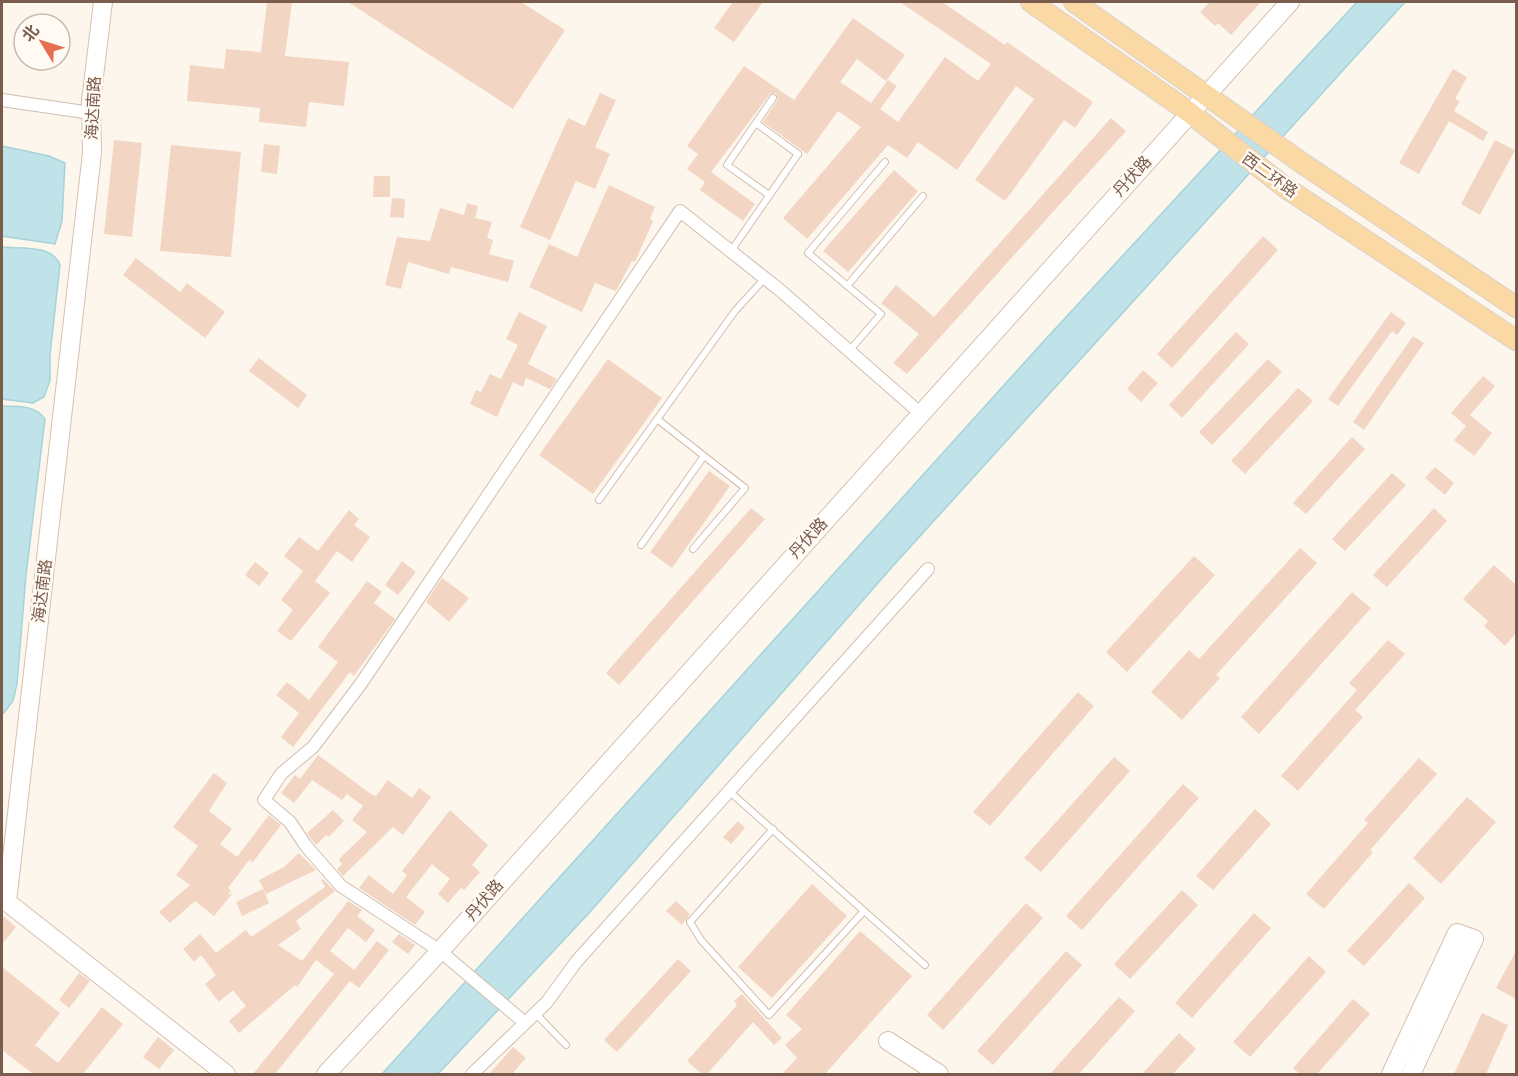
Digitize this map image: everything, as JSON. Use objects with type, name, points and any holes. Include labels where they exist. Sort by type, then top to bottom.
[{"type":"main road","name":"海达南路","points":[[103,2],[91,113],[92,153],[6,902],[226,1074]]},
{"type":"main road","name":"西二环路","points":[[1031,2],[1189,112],[1286,188],[1516,340]]},
{"type":"main road","name":"西二环路","points":[[1074,2],[1206,93],[1302,163],[1516,307]]},
{"type":"main road","name":"丹伏路","points":[[326,1074],[440,951],[1206,93],[1290,2]]},
{"type":"main road","points":[[1391,1074],[1457,933],[1474,939],[1411,1074]]},
{"type":"main road","points":[[888,1041],[939,1074]]},
{"type":"street","points":[[2,100],[91,113]]},
{"type":"street","points":[[520,1019],[440,951],[341,886],[306,846],[290,822],[264,800],[281,774],[313,747],[360,685],[681,211],[765,278],[920,413]]},
{"type":"street","points":[[472,1074],[520,1019],[535,1013],[547,1002],[576,962],[928,569]]},
{"type":"lane","points":[[769,195],[727,165],[773,98]]},
{"type":"lane","points":[[731,251],[798,154],[756,123]]},
{"type":"lane","points":[[849,351],[881,314],[808,253],[885,162]]},
{"type":"lane","points":[[847,286],[923,195]]},
{"type":"lane","points":[[599,500],[735,311],[765,278]]},
{"type":"lane","points":[[657,418],[745,488],[693,549]]},
{"type":"lane","points":[[641,545],[704,456]]},
{"type":"lane","points":[[730,792],[925,965]]},
{"type":"lane","points":[[772,829],[690,922],[701,940],[770,1015],[864,911]]},
{"type":"lane","points":[[535,1013],[566,1045]]},
{"type":"water","points":[[1357,2],[1405,2],[892,567],[590,912],[438,1074],[382,1074],[1043,342]]},
{"type":"water","points":[[2,146],[49,156],[65,163],[62,221],[55,244],[2,236]]},
{"type":"water","points":[[2,247],[43,251],[56,258],[60,265],[50,355],[50,380],[44,397],[33,403],[2,399]]},
{"type":"water","points":[[2,406],[31,409],[45,419],[26,575],[17,684],[13,701],[2,715]]},
{"type":"building","points":[[267,2],[292,2],[285,56],[349,62],[344,106],[309,102],[306,127],[259,122],[260,108],[187,101],[190,65],[224,69],[226,49],[261,52]]},
{"type":"building","points":[[348,2],[521,2],[565,30],[513,109]]},
{"type":"building","points":[[733,2],[763,2],[734,42],[714,28]]},
{"type":"building","points":[[900,2],[942,2],[1005,45],[1007,42],[1093,102],[1075,128],[1064,120],[1005,201],[975,180],[1034,99],[1016,86],[957,170],[918,142],[907,158],[888,145],[807,239],[783,218],[861,127],[838,111],[807,154],[763,122],[778,99],[775,93],[770,94],[711,172],[755,204],[743,221],[700,190],[705,182],[687,169],[698,154],[687,146],[744,66],[794,100],[853,18],[905,55],[886,81],[857,59],[840,82],[871,103],[888,80],[897,86],[880,109],[898,122],[945,57],[978,81],[991,64]]},
{"type":"building","points":[[1210,2],[1261,2],[1231,35],[1218,23],[1215,26],[1200,12]]},
{"type":"building","points":[[1453,69],[1467,77],[1455,99],[1460,101],[1454,111],[1488,132],[1483,141],[1449,121],[1419,174],[1399,163]]},
{"type":"building","points":[[600,93],[616,100],[595,147],[610,154],[595,189],[576,181],[550,240],[520,227],[568,118],[585,126]]},
{"type":"building","points":[[1111,118],[1126,131],[907,374],[893,363],[919,334],[881,303],[896,285],[934,317]]},
{"type":"building","points":[[114,140],[142,143],[132,237],[104,234]]},
{"type":"building","points":[[1495,140],[1515,150],[1480,215],[1461,204]]},
{"type":"building","points":[[264,144],[280,146],[277,174],[261,172]]},
{"type":"building","points":[[171,145],[241,152],[231,257],[160,251]]},
{"type":"building","points":[[894,170],[918,191],[848,272],[823,251]]},
{"type":"building","points":[[374,176],[390,176],[390,197],[373,197]]},
{"type":"building","points":[[609,185],[655,207],[650,219],[653,221],[635,262],[632,261],[616,291],[595,283],[582,312],[529,287],[549,244],[577,257]]},
{"type":"building","points":[[392,198],[405,199],[404,218],[390,217]]},
{"type":"building","points":[[467,203],[478,206],[475,218],[492,222],[487,238],[493,240],[489,254],[514,261],[508,282],[451,267],[449,274],[408,262],[401,289],[385,285],[397,237],[430,241],[440,208],[464,215]]},
{"type":"building","points":[[1263,236],[1278,250],[1172,368],[1157,354]]},
{"type":"building","points":[[136,258],[180,292],[187,283],[225,312],[205,338],[123,275]]},
{"type":"building","points":[[519,312],[547,326],[528,364],[557,379],[550,389],[526,378],[523,387],[513,382],[497,417],[470,404],[476,390],[481,392],[490,374],[501,379],[518,345],[506,339]]},
{"type":"building","points":[[1391,312],[1406,323],[1397,335],[1392,331],[1338,406],[1328,399]]},
{"type":"building","points":[[1236,332],[1249,344],[1182,418],[1169,405]]},
{"type":"building","points":[[1413,336],[1424,343],[1364,430],[1353,422]]},
{"type":"building","points":[[259,358],[307,395],[298,408],[249,371]]},
{"type":"building","points":[[608,359],[662,398],[593,494],[539,455]]},
{"type":"building","points":[[1268,359],[1282,372],[1212,445],[1199,432]]},
{"type":"building","points":[[1143,370],[1158,383],[1141,402],[1127,389]]},
{"type":"building","points":[[1483,376],[1495,386],[1470,415],[1492,433],[1474,456],[1454,440],[1466,426],[1451,413]]},
{"type":"building","points":[[1298,388],[1313,401],[1245,474],[1231,461]]},
{"type":"building","points":[[1352,437],[1365,449],[1306,514],[1293,503]]},
{"type":"building","points":[[1435,467],[1454,483],[1445,495],[1425,478]]},
{"type":"building","points":[[709,471],[730,486],[672,568],[650,552]]},
{"type":"building","points":[[1392,473],[1406,485],[1345,551],[1332,539]]},
{"type":"building","points":[[751,508],[765,519],[619,685],[606,673]]},
{"type":"building","points":[[1434,508],[1447,521],[1387,587],[1373,575]]},
{"type":"building","points":[[349,510],[359,519],[354,525],[370,537],[352,562],[337,551],[315,581],[330,593],[291,641],[277,631],[293,610],[281,600],[303,571],[284,556],[299,537],[318,551]]},
{"type":"building","points":[[1300,548],[1317,563],[1216,675],[1220,678],[1182,720],[1151,692],[1189,650],[1199,659]]},
{"type":"building","points":[[1194,556],[1215,575],[1127,672],[1106,652]]},
{"type":"building","points":[[402,561],[416,572],[398,595],[385,585]]},
{"type":"building","points":[[255,562],[269,573],[259,586],[245,575]]},
{"type":"building","points":[[1494,565],[1516,585],[1516,633],[1505,646],[1484,626],[1488,621],[1463,599]]},
{"type":"building","points":[[442,578],[469,598],[449,622],[426,602]]},
{"type":"building","points":[[367,581],[382,592],[374,603],[395,619],[354,676],[350,672],[293,747],[281,737],[299,713],[276,695],[287,682],[309,700],[338,662],[318,647]]},
{"type":"building","points":[[1352,592],[1371,608],[1259,734],[1241,717]]},
{"type":"building","points":[[1388,640],[1405,654],[1355,710],[1363,717],[1298,791],[1281,776],[1357,690],[1349,683]]},
{"type":"building","points":[[1078,692],[1094,706],[990,826],[973,812]]},
{"type":"building","points":[[318,755],[376,796],[388,780],[412,798],[419,788],[431,797],[403,835],[393,827],[343,876],[337,869],[342,864],[339,859],[367,832],[352,820],[363,806],[347,794],[342,800],[312,780],[294,803],[281,793],[295,775],[300,779]]},
{"type":"building","points":[[1114,757],[1130,771],[1041,872],[1024,858]]},
{"type":"building","points":[[1419,758],[1437,774],[1370,850],[1373,852],[1324,909],[1306,894],[1368,823],[1364,820]]},
{"type":"building","points":[[214,773],[227,783],[209,811],[232,829],[220,844],[237,857],[269,815],[281,825],[252,863],[250,859],[228,888],[231,890],[228,895],[233,893],[214,916],[195,901],[170,923],[159,912],[190,885],[176,875],[198,846],[173,827]]},
{"type":"building","points":[[1183,784],[1199,798],[1082,930],[1066,916]]},
{"type":"building","points":[[1467,797],[1496,822],[1441,884],[1413,858]]},
{"type":"building","points":[[1255,809],[1271,824],[1213,890],[1196,876]]},
{"type":"building","points":[[333,810],[344,821],[329,837],[326,835],[316,845],[307,833]]},
{"type":"building","points":[[450,810],[488,845],[472,865],[480,872],[448,903],[438,894],[450,879],[432,864],[406,897],[425,912],[415,925],[359,888],[369,875],[393,894],[407,875],[402,871]]},
{"type":"building","points":[[738,821],[745,828],[731,844],[723,837]]},
{"type":"building","points":[[299,853],[316,870],[266,894],[259,880],[284,867]]},
{"type":"building","points":[[323,879],[335,891],[296,921],[301,929],[278,945],[302,961],[348,901],[362,910],[357,916],[375,930],[366,942],[348,928],[330,951],[354,970],[377,941],[389,950],[359,988],[350,981],[275,1074],[253,1074],[334,974],[316,960],[297,987],[295,985],[239,1033],[229,1021],[246,1006],[233,990],[219,1002],[205,984],[216,975],[201,955],[194,962],[183,949],[200,934],[216,953],[246,930],[251,937],[325,887],[321,880]]},
{"type":"building","points":[[1409,883],[1425,898],[1364,966],[1347,951]]},
{"type":"building","points":[[812,884],[847,916],[772,998],[738,967]]},
{"type":"building","points":[[263,889],[269,903],[242,916],[236,902]]},
{"type":"building","points":[[1182,890],[1198,905],[1130,979],[1114,964]]},
{"type":"building","points":[[676,901],[690,914],[682,925],[666,911]]},
{"type":"building","points":[[1026,903],[1043,918],[943,1030],[927,1015]]},
{"type":"building","points":[[1254,913],[1271,928],[1192,1018],[1175,1003]]},
{"type":"building","points":[[2,915],[16,927],[2,944]]},
{"type":"building","points":[[860,931],[912,976],[825,1074],[782,1074],[797,1058],[785,1045],[802,1029],[786,1015]]},
{"type":"building","points":[[399,934],[415,945],[408,954],[392,942]]},
{"type":"building","points":[[1066,951],[1082,965],[993,1065],[977,1051]]},
{"type":"building","points":[[1516,951],[1516,999],[1496,988]]},
{"type":"building","points":[[1309,956],[1326,972],[1250,1057],[1233,1042]]},
{"type":"building","points":[[678,959],[691,971],[617,1052],[604,1040]]},
{"type":"building","points":[[2,967],[60,1013],[35,1045],[58,1063],[102,1007],[123,1024],[83,1074],[33,1074],[2,1050]]},
{"type":"building","points":[[79,973],[90,981],[69,1008],[59,1000]]},
{"type":"building","points":[[742,994],[782,1038],[774,1045],[753,1022],[707,1074],[702,1074],[687,1061],[737,1005],[734,1001]]},
{"type":"building","points":[[1119,997],[1135,1011],[1079,1074],[1050,1074]]},
{"type":"building","points":[[1353,999],[1370,1014],[1317,1074],[1300,1074],[1293,1068]]},
{"type":"building","points":[[1482,1013],[1508,1025],[1486,1074],[1454,1074]]},
{"type":"building","points":[[1179,1033],[1196,1049],[1173,1074],[1142,1074]]},
{"type":"building","points":[[158,1037],[174,1050],[159,1069],[143,1057]]},
{"type":"building","points":[[513,1047],[526,1058],[512,1074],[489,1074]]}]
